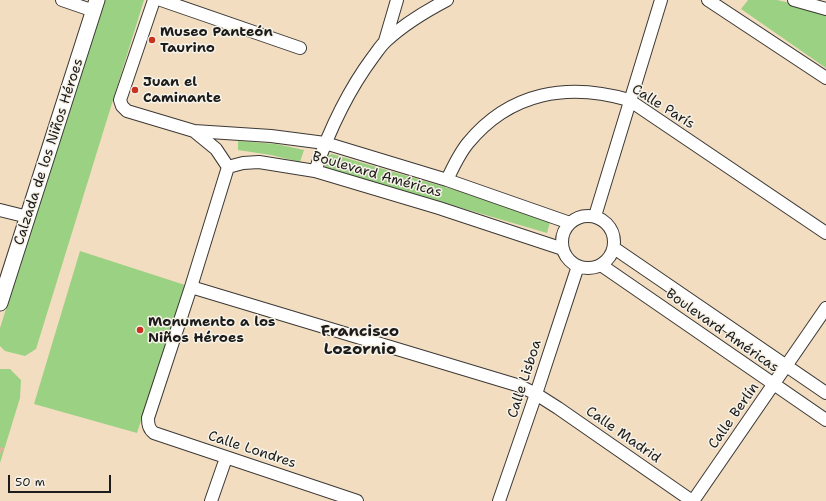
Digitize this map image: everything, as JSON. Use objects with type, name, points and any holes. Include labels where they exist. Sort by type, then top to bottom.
[{"type":"street","points":[[62,0],[96,5]]},
{"type":"street","name":"Boulevard Américas","points":[[154,0],[120,100],[122,106],[127,111],[194,131],[270,136],[325,144],[447,180],[570,223]]},
{"type":"street","points":[[161,0],[300,48]]},
{"type":"street","points":[[385,41],[397,0]]},
{"type":"street","points":[[315,171],[325,144],[352,88],[385,41],[426,11],[447,0]]},
{"type":"street","points":[[594,216],[661,0]]},
{"type":"street","points":[[708,0],[826,78]]},
{"type":"street","points":[[794,0],[826,9]]},
{"type":"street","name":"Calzada de los Niños Héroes","points":[[0,303],[96,5]]},
{"type":"street","name":"Calle París","points":[[447,180],[458,159],[479,130],[492,119],[523,100],[555,93],[587,91],[602,93],[629,100],[826,233]]},
{"type":"street","name":"Boulevard Américas","points":[[194,131],[216,149],[228,167],[243,163],[259,162],[315,171],[439,208],[563,248]]},
{"type":"street","points":[[191,287],[228,167]]},
{"type":"street","points":[[0,210],[28,218]]},
{"type":"street","points":[[582,216],[594,216],[605,222],[612,232],[614,248],[609,258],[601,265],[590,268],[578,266],[569,259],[563,248],[563,235],[570,223],[582,216]]},
{"type":"street","name":"Boulevard Américas","points":[[614,248],[826,393]]},
{"type":"street","name":"Boulevard Américas","points":[[601,265],[773,385],[826,420]]},
{"type":"street","name":"Calle Lisboa","points":[[500,501],[578,266]]},
{"type":"street","name":"Calle Madrid","points":[[191,287],[520,386],[536,394],[692,501]]},
{"type":"street","name":"Calle Londres","points":[[191,287],[148,418],[150,430],[154,433],[226,458],[357,501]]},
{"type":"street","name":"Calle Berlín","points":[[692,501],[826,308]]},
{"type":"street","points":[[211,501],[226,458]]},
{"type":"green space","points":[[103,0],[144,0],[36,349],[25,356],[5,351],[0,346],[0,328]]},
{"type":"green space","points":[[748,0],[777,0],[826,11],[826,68],[741,9]]},
{"type":"green space","points":[[238,141],[276,144],[304,150],[300,162],[271,155],[238,150]]},
{"type":"green space","points":[[332,154],[551,218],[547,233],[325,168],[327,156]]},
{"type":"green space","points":[[80,251],[185,285],[137,433],[34,404]]},
{"type":"green space","points":[[0,369],[10,369],[21,380],[20,398],[0,463]]},
{"type":"building","points":[[0,447],[4,448],[1,454],[0,454]]},
{"type":"place","name":"Museo Panteón Taurino","points":[[152,40]]},
{"type":"place","name":"Juan el Caminante","points":[[135,90]]},
{"type":"place","name":"Monumento a los Niños Héroes","points":[[140,330]]},
{"type":"district","name":"Francisco Lozornio","points":[[360,341]]}]
